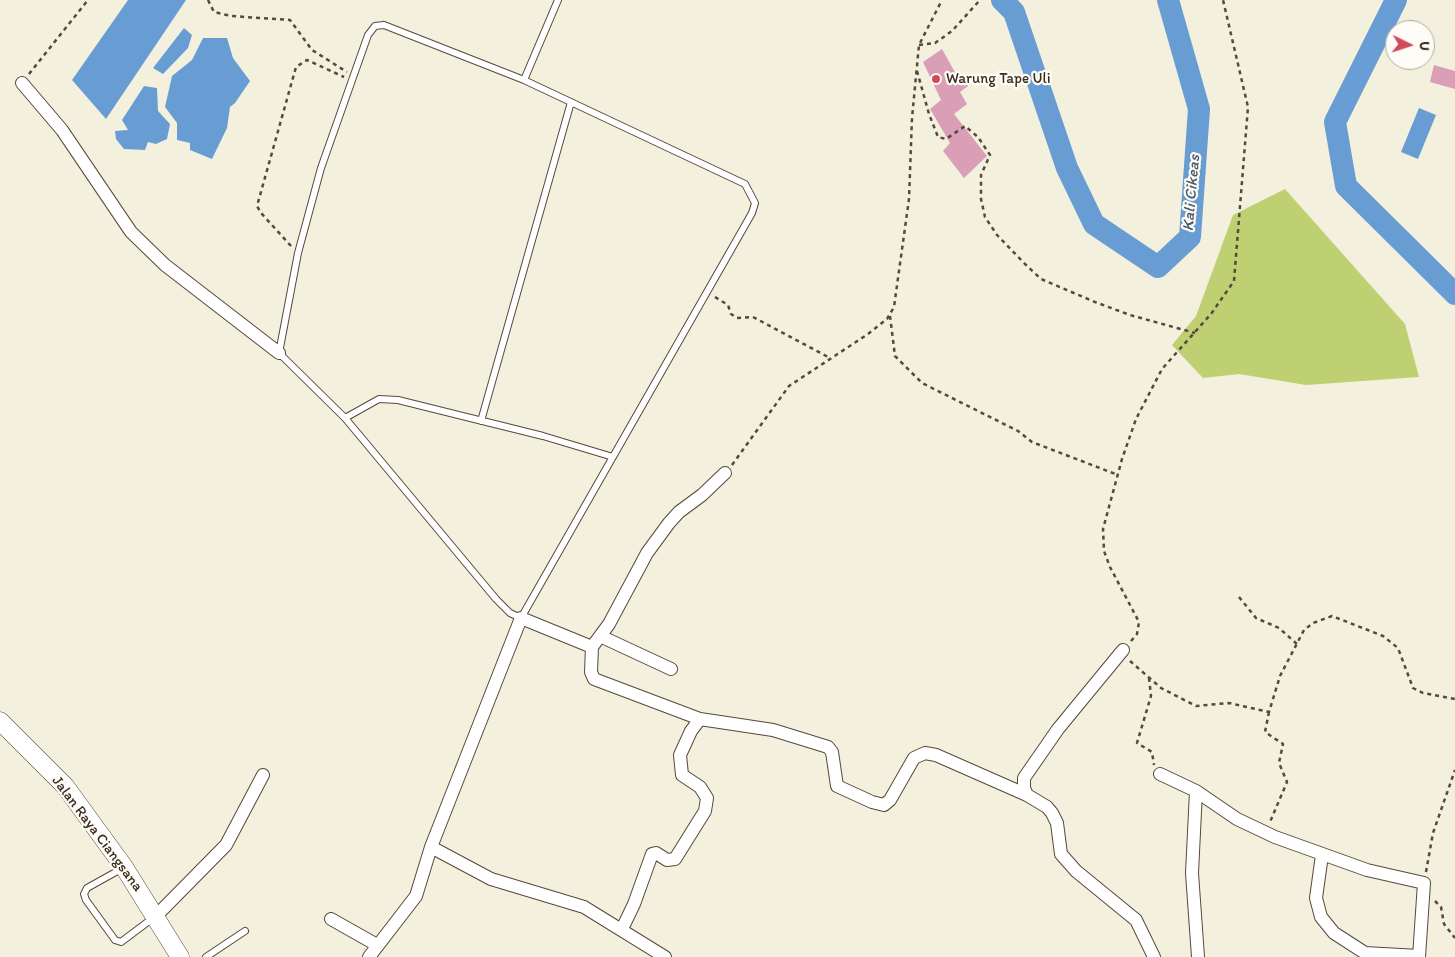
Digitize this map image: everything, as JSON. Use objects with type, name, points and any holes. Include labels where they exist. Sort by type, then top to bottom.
[{"type":"main road","name":"Jalan Raya Ciangsana","points":[[0,721],[65,786],[124,867],[180,957]]},
{"type":"street","points":[[22,83],[62,130],[131,232],[165,265],[279,353]]},
{"type":"street","points":[[726,473],[702,495],[679,512],[647,553],[609,624],[592,647],[591,672],[594,679],[700,719],[773,730],[828,747],[832,752],[837,786],[872,802],[884,805],[890,800],[914,758],[924,753],[936,755],[1027,795],[1047,807],[1052,813],[1056,824],[1061,854],[1076,872],[1136,920],[1154,957]]},
{"type":"street","points":[[369,957],[416,896],[431,847],[521,618],[592,647]]},
{"type":"street","points":[[600,636],[671,669]]},
{"type":"street","points":[[1027,795],[1024,788],[1024,778],[1058,729],[1123,650]]},
{"type":"street","points":[[622,929],[634,904],[652,854],[656,852],[667,860],[675,859],[705,811],[708,798],[700,787],[682,775],[680,755],[700,719]]},
{"type":"street","points":[[1160,774],[1196,791],[1237,818],[1266,832],[1424,890],[1419,957],[1365,953],[1334,933],[1320,917],[1316,898],[1322,854]]},
{"type":"street","points":[[156,916],[226,845],[263,775]]},
{"type":"street","points":[[1196,791],[1192,873],[1198,957]]},
{"type":"street","points":[[431,847],[492,879],[584,907],[665,957]]},
{"type":"street","points":[[330,919],[377,945]]},
{"type":"lane","points":[[524,80],[558,0]]},
{"type":"lane","points":[[384,25],[524,80],[745,184],[755,203],[752,213],[521,618],[510,613],[496,599],[345,418],[279,353],[298,253],[321,168],[352,78],[368,35],[375,26],[384,25]]},
{"type":"lane","points":[[481,420],[571,102]]},
{"type":"lane","points":[[345,418],[379,399],[398,400],[543,436],[613,457]]},
{"type":"lane","points":[[124,867],[87,888],[84,894],[86,900],[115,940],[121,942],[156,916]]},
{"type":"lane","points":[[206,957],[246,931]]},
{"type":"path","points":[[22,83],[88,0]]},
{"type":"path","points":[[208,0],[214,12],[231,16],[290,20],[312,50],[352,78]]},
{"type":"path","points":[[726,473],[789,386],[868,334],[887,319],[890,314],[896,299],[909,199],[919,45],[942,0]]},
{"type":"path","points":[[919,45],[935,43],[952,31],[980,0]]},
{"type":"path","points":[[1223,0],[1248,107],[1239,238],[1234,281],[1195,332],[1162,369],[1136,418],[1103,529],[1104,551],[1110,567],[1140,622],[1137,634],[1123,650],[1130,662],[1162,688],[1196,706],[1229,703],[1269,712]]},
{"type":"path","points":[[298,253],[261,213],[257,206],[296,67],[307,60],[352,78]]},
{"type":"path","points":[[917,70],[929,114],[938,137],[946,139],[965,126],[978,138],[990,155],[981,175],[981,199],[985,217],[1011,250],[1041,279],[1130,315],[1195,332]]},
{"type":"path","points":[[706,294],[728,305],[731,314],[737,318],[753,317],[830,358]]},
{"type":"path","points":[[890,314],[895,356],[922,383],[1018,431],[1032,442],[1118,475]]},
{"type":"path","points":[[1239,598],[1256,618],[1279,628],[1297,644]]},
{"type":"path","points":[[1266,832],[1288,782],[1279,763],[1283,744],[1265,732],[1269,712],[1280,676],[1304,630],[1313,623],[1332,616],[1383,636],[1398,648],[1413,688],[1423,693],[1455,699]]},
{"type":"path","points":[[1150,678],[1151,696],[1137,743],[1152,752],[1154,766],[1160,774]]},
{"type":"path","points":[[1455,770],[1433,833],[1424,890],[1441,907],[1444,924],[1455,938]]},
{"type":"green space","points":[[1285,189],[1405,324],[1419,377],[1306,385],[1239,374],[1203,378],[1172,345],[1196,316],[1233,215]]},
{"type":"water","points":[[128,0],[186,0],[106,119],[72,80]]},
{"type":"water","points":[[184,28],[192,35],[188,48],[163,74],[153,68]]},
{"type":"water","points":[[203,38],[227,38],[233,58],[250,81],[235,103],[230,107],[227,128],[212,159],[190,150],[190,143],[177,140],[177,123],[165,107],[172,76],[192,60]]},
{"type":"water","points":[[144,86],[157,88],[158,111],[170,124],[167,139],[156,144],[148,142],[145,150],[124,149],[116,139],[115,131],[128,130],[122,120]]},
{"type":"water","points":[[1419,108],[1436,115],[1418,159],[1401,152]]},
{"type":"building","points":[[942,49],[956,74],[959,72],[968,86],[960,92],[967,104],[954,114],[987,156],[964,178],[943,151],[950,143],[930,109],[941,100],[923,62]]},
{"type":"building","points":[[1435,65],[1455,71],[1455,89],[1430,82]]},
{"type":"waterway","name":"Kali Cikeas","points":[[1002,0],[1014,12],[1067,168],[1094,224],[1158,267],[1190,237],[1199,109],[1168,0]]},
{"type":"waterway","name":"Kali Cikeas","points":[[1396,0],[1335,122],[1346,186],[1455,294]]},
{"type":"place","name":"Warung Tape Uli","points":[[936,79]]}]
